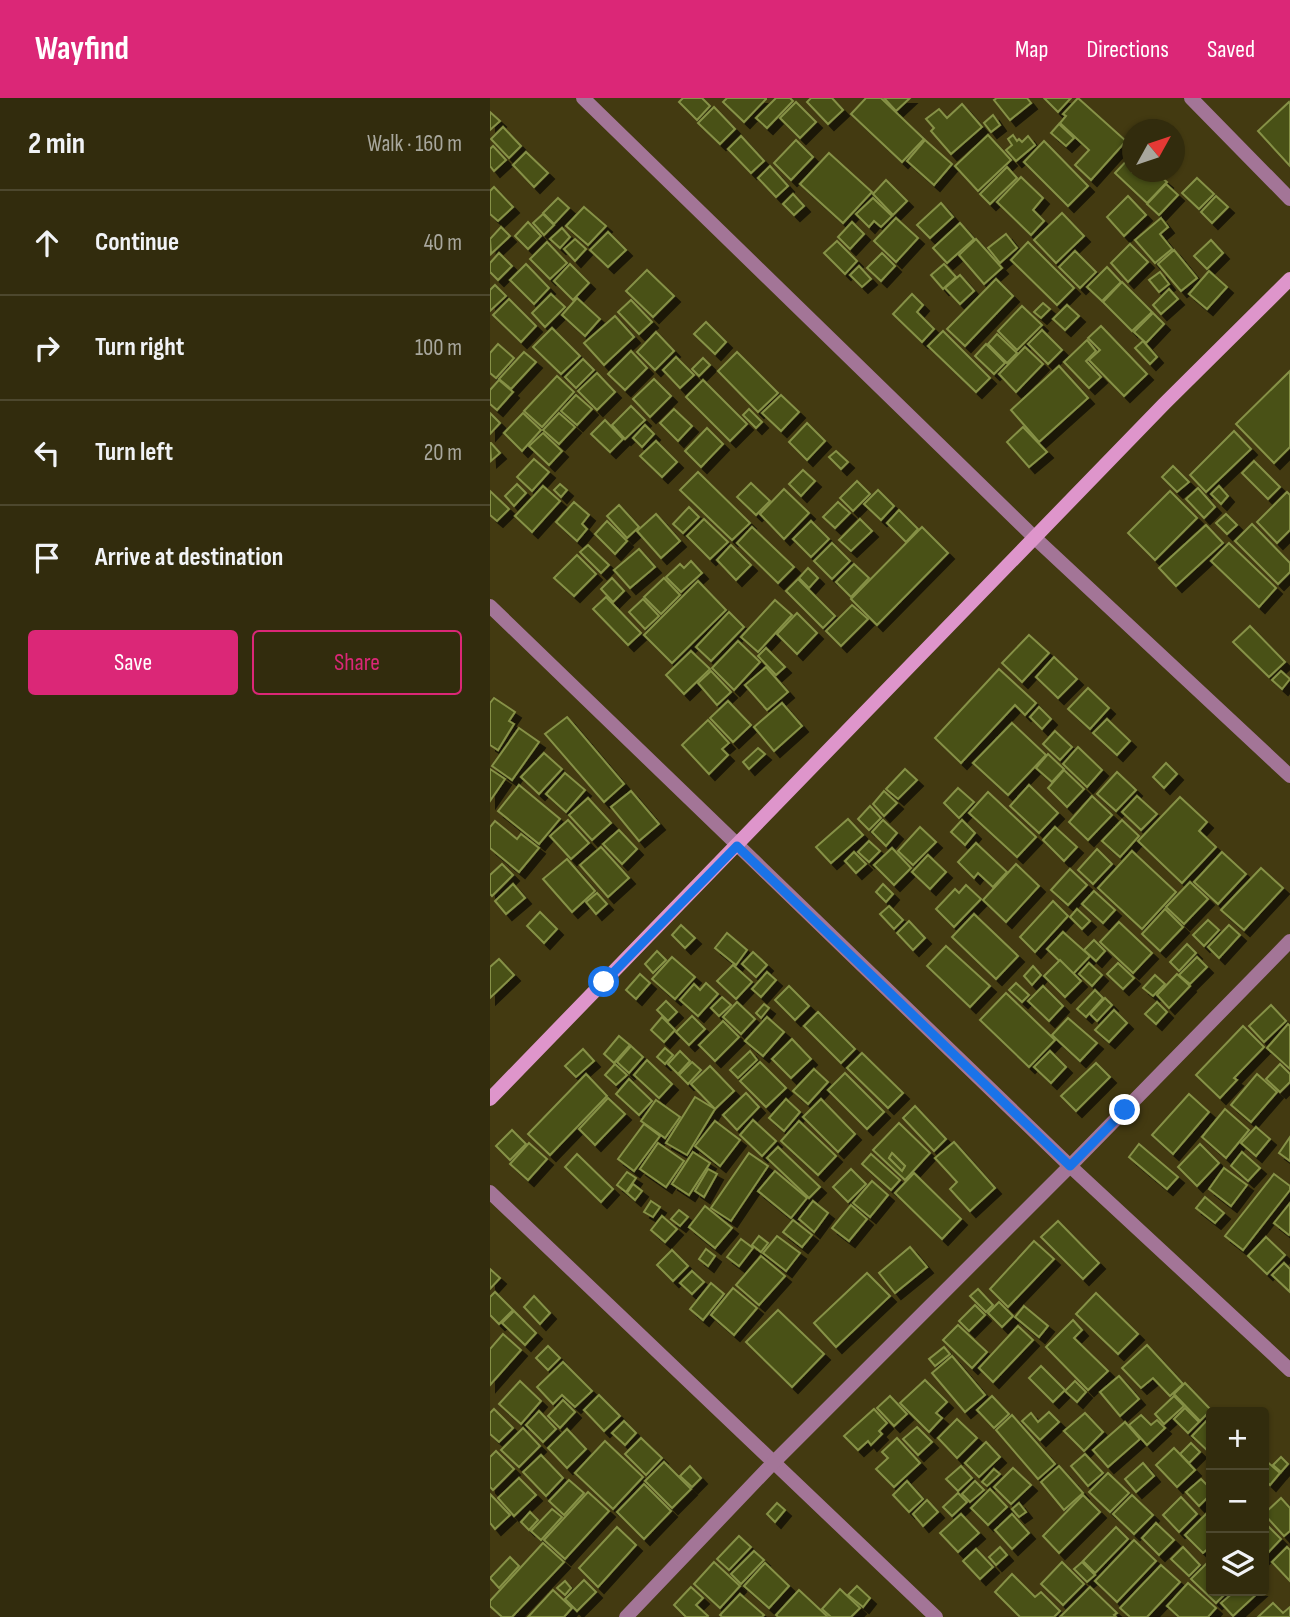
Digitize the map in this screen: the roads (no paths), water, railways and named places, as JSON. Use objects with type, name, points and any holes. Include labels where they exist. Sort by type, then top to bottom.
[{"type":"main road","points":[[490,1099],[1164,404],[1290,279]]},
{"type":"street","points":[[583,98],[1035,538],[1290,776]]},
{"type":"street","points":[[1191,98],[1290,199]]},
{"type":"street","points":[[490,607],[1070,1166],[1290,1370]]},
{"type":"street","points":[[626,1617],[774,1462],[1070,1166],[1290,940]]},
{"type":"street","points":[[490,1192],[936,1617]]}]
